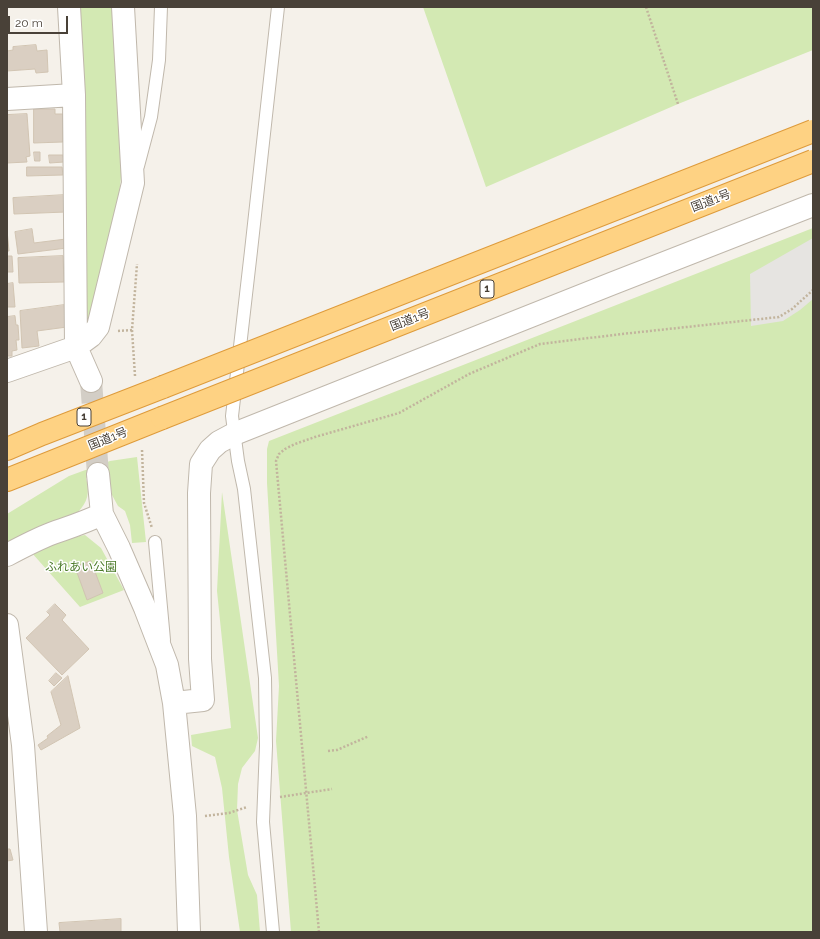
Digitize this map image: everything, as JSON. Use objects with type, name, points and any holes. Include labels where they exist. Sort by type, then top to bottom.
[{"type":"highway","name":"1","points":[[7,449],[813,131]]},
{"type":"highway","name":"国道1号","points":[[7,480],[813,161]]},
{"type":"highway","points":[[7,438],[163,387]]},
{"type":"highway","points":[[7,491],[65,456]]},
{"type":"street","points":[[69,7],[74,95],[76,347],[91,381],[99,337],[98,327],[134,183],[123,7]]},
{"type":"street","points":[[7,99],[74,95]]},
{"type":"street","points":[[174,703],[203,700],[200,651],[199,493],[201,464],[210,450],[220,442],[234,434],[813,205]]},
{"type":"street","points":[[7,371],[76,347],[91,336],[98,327]]},
{"type":"street","points":[[98,474],[102,514],[120,548],[140,594],[167,665],[174,703],[185,816],[189,932]]},
{"type":"street","points":[[7,555],[46,536],[89,521],[102,514]]},
{"type":"street","points":[[7,625],[22,745],[36,932]]},
{"type":"lane","points":[[134,183],[151,117],[159,60],[161,7]]},
{"type":"lane","points":[[273,932],[263,822],[266,746],[264,678],[244,489],[232,416],[278,7]]},
{"type":"lane","points":[[156,542],[167,665]]},
{"type":"path","points":[[646,7],[678,104]]},
{"type":"path","points":[[319,932],[276,461],[279,454],[295,444],[399,412],[469,374],[540,344],[779,317],[792,309],[813,290]]},
{"type":"path","points":[[135,299],[132,330],[135,376]]},
{"type":"path","points":[[118,331],[132,330]]},
{"type":"path","points":[[142,450],[144,503],[156,542]]},
{"type":"path","points":[[328,751],[337,750],[369,736]]},
{"type":"path","points":[[201,816],[229,813]]},
{"type":"green space","points":[[79,7],[113,7],[123,158],[117,215],[88,330],[83,319]]},
{"type":"green space","points":[[423,7],[813,7],[813,50],[678,104],[486,187]]},
{"type":"green space","points":[[813,228],[813,932],[291,932],[276,741],[279,686],[267,483],[267,449],[269,441]]},
{"type":"green space","points":[[137,457],[146,542],[132,543],[130,525],[125,511],[118,506],[112,495],[108,467],[86,478],[88,493],[86,501],[77,513],[7,547],[7,514],[69,476],[110,461]]},
{"type":"green space","points":[[222,492],[258,738],[255,751],[242,768],[238,784],[237,810],[248,875],[257,895],[260,932],[240,932],[229,857],[222,788],[215,757],[192,746],[191,735],[231,728],[217,591]]},
{"type":"green space","name":"ふれあい公園","points":[[85,535],[101,548],[124,590],[80,607],[31,552],[74,537]]},
{"type":"shaded area","points":[[813,238],[813,299],[783,321],[751,326],[750,274]]},
{"type":"building","points":[[36,45],[37,51],[47,50],[48,72],[36,73],[35,69],[7,71],[7,51],[13,50],[13,47]]},
{"type":"building","points":[[34,109],[55,109],[55,114],[63,114],[63,142],[34,143]]},
{"type":"building","points":[[27,114],[30,156],[26,157],[27,162],[7,163],[7,115]]},
{"type":"building","points":[[34,152],[40,152],[40,161],[35,161]]},
{"type":"building","points":[[49,155],[63,155],[64,162],[50,163]]},
{"type":"building","points":[[27,167],[62,167],[63,175],[27,176]]},
{"type":"building","points":[[65,195],[66,212],[14,214],[13,198]]},
{"type":"building","points":[[32,229],[34,243],[66,239],[67,248],[18,254],[15,232]]},
{"type":"building","points":[[7,230],[9,251],[7,251]]},
{"type":"building","points":[[7,256],[12,256],[13,272],[7,272]]},
{"type":"building","points":[[63,256],[64,282],[19,283],[18,258]]},
{"type":"building","points":[[13,283],[15,307],[7,307],[7,284]]},
{"type":"building","points":[[64,305],[67,327],[37,331],[39,346],[22,348],[20,311]]},
{"type":"building","points":[[15,316],[16,325],[18,325],[19,340],[16,340],[17,350],[12,351],[12,356],[7,356],[7,317]]},
{"type":"building","points":[[91,561],[103,593],[87,600],[75,567]]},
{"type":"building","points":[[55,604],[66,615],[62,620],[89,649],[62,675],[26,638],[50,615],[47,612]]},
{"type":"building","points":[[56,673],[62,678],[54,686],[49,681]]},
{"type":"building","points":[[68,676],[80,728],[41,750],[38,745],[48,738],[47,736],[61,725],[51,692]]},
{"type":"building","points":[[7,849],[10,849],[13,860],[7,861]]},
{"type":"building","points":[[121,919],[121,932],[60,932],[59,923]]},
{"type":"tunnel","points":[[91,381],[98,474]]}]
